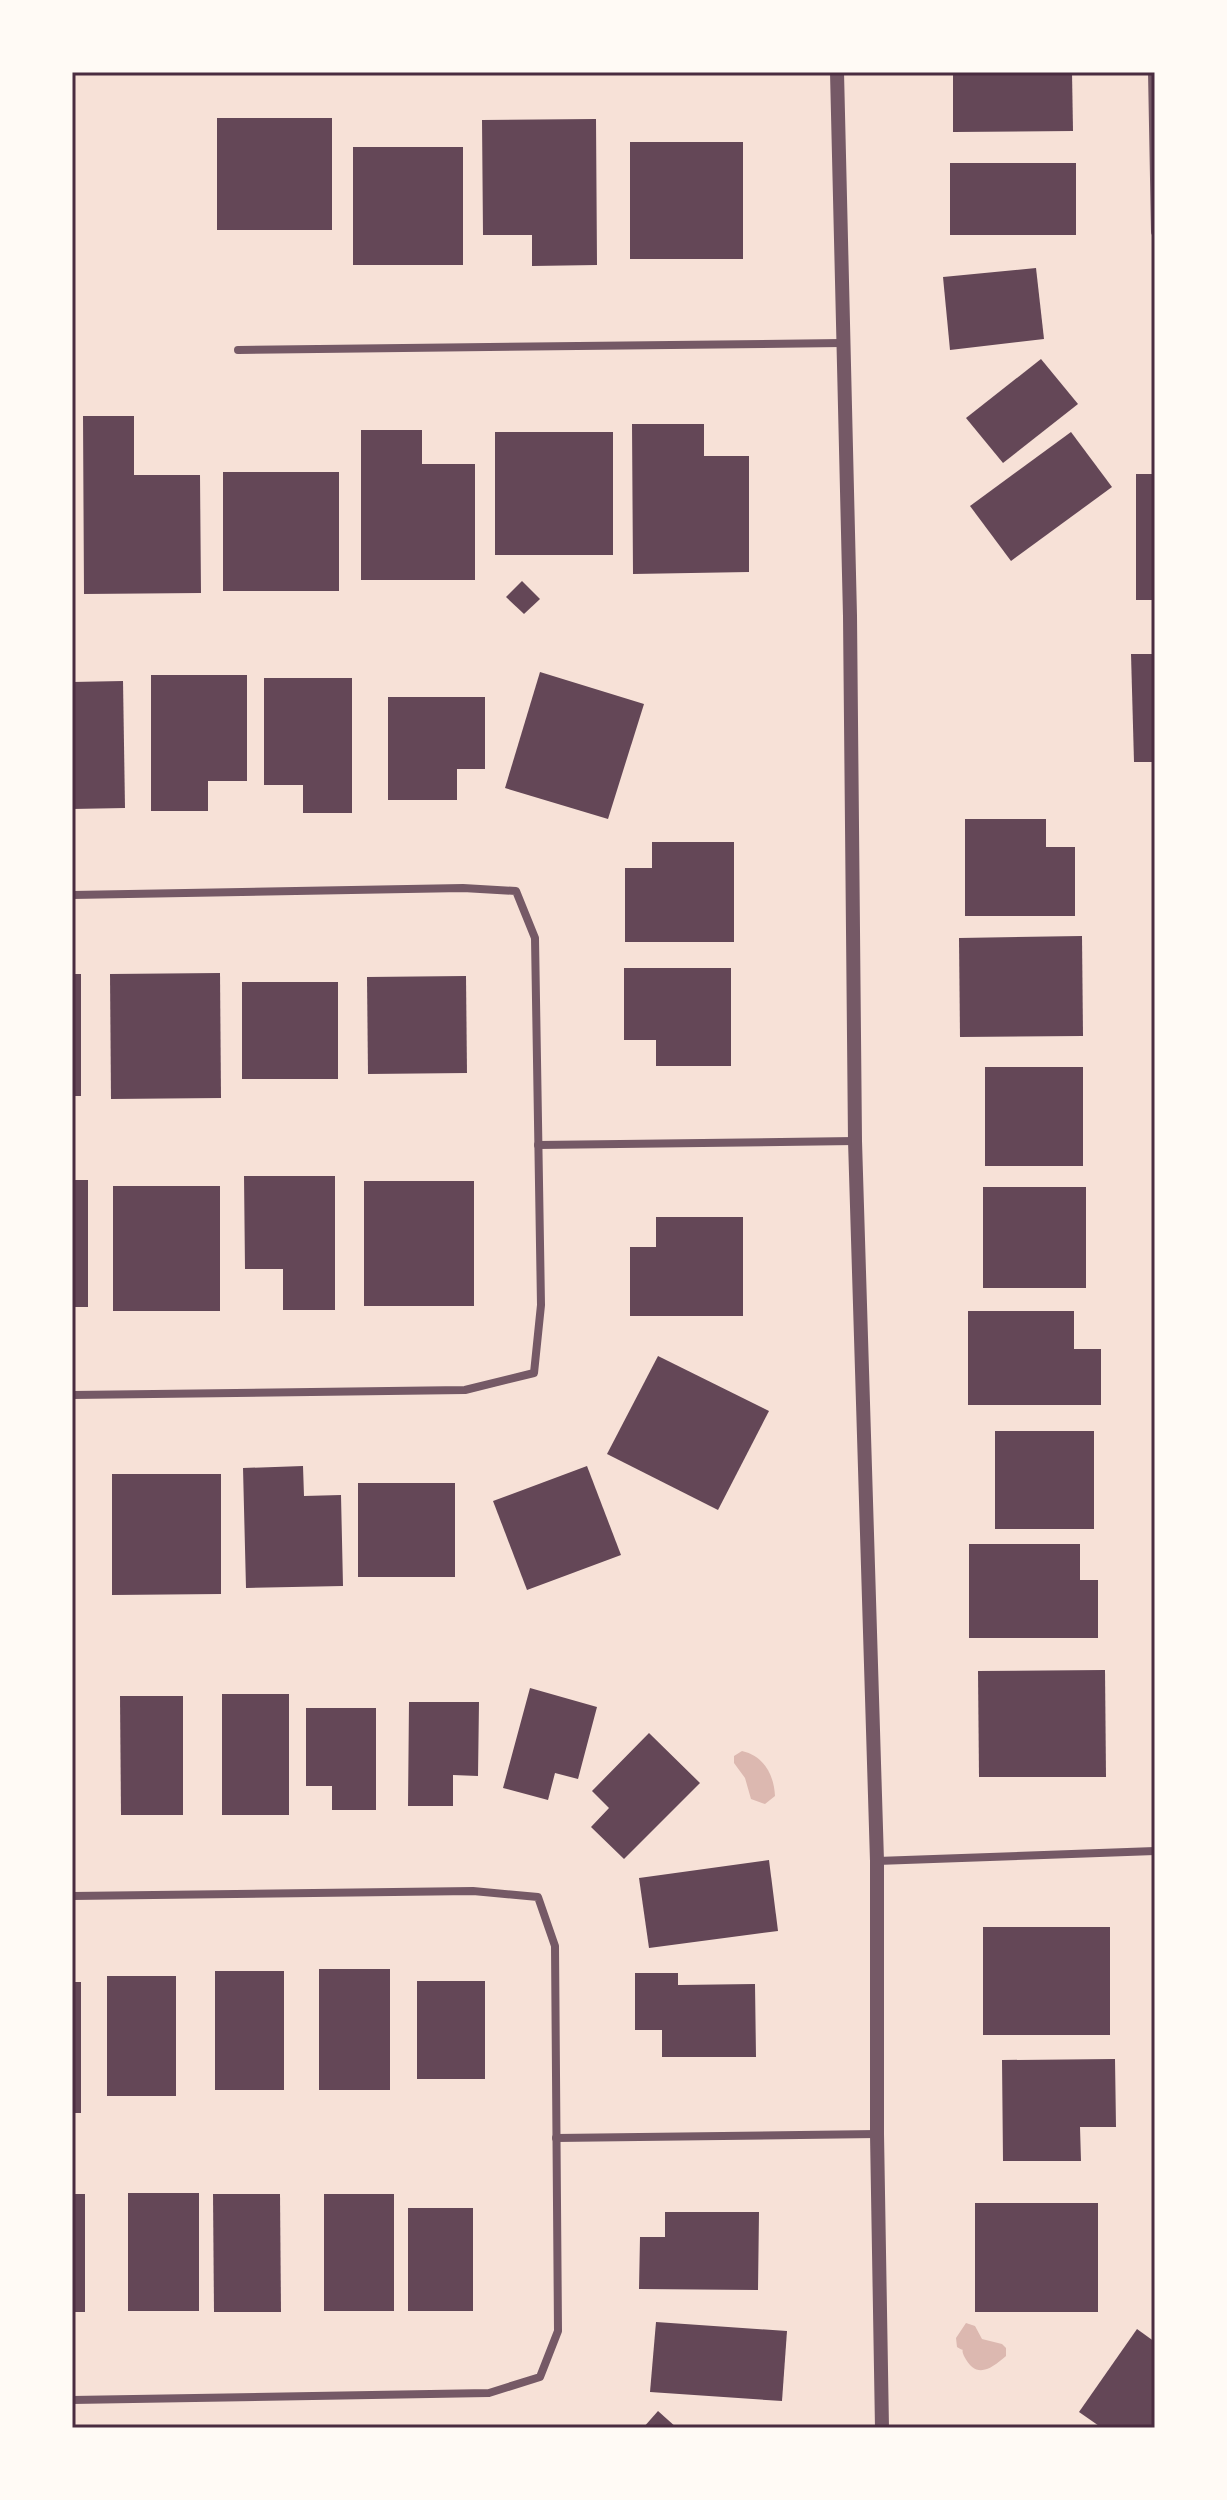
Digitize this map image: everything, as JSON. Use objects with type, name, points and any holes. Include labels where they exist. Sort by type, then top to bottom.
[{"type":"street","points":[[837,72],[850,616],[855,1141],[877,1861],[877,2134],[882,2428]]},
{"type":"street","points":[[1152,72],[1155,232]]},
{"type":"street","points":[[238,350],[842,343]]},
{"type":"street","points":[[72,895],[463,888],[516,891],[535,938],[541,1305],[534,1373],[465,1390],[72,1395]]},
{"type":"street","points":[[538,1145],[855,1141]]},
{"type":"street","points":[[877,1861],[1155,1851]]},
{"type":"street","points":[[72,1896],[473,1891],[538,1897],[555,1946],[558,2331],[540,2377],[489,2393],[72,2400]]},
{"type":"street","points":[[556,2138],[877,2134]]},
{"type":"shaded area","points":[[742,1751],[756,1757],[770,1774],[775,1796],[765,1804],[751,1799],[745,1778],[734,1763],[734,1756]]},
{"type":"shaded area","points":[[966,2323],[975,2326],[982,2339],[1002,2344],[1006,2348],[1006,2356],[984,2370],[974,2368],[963,2350],[957,2347],[956,2338]]},
{"type":"building","points":[[953,72],[1072,72],[1073,131],[953,132]]},
{"type":"building","points":[[217,118],[332,118],[332,230],[217,230]]},
{"type":"building","points":[[596,119],[597,265],[532,266],[532,235],[483,235],[482,120]]},
{"type":"building","points":[[630,142],[743,142],[743,259],[630,259]]},
{"type":"building","points":[[353,147],[463,147],[463,265],[353,265]]},
{"type":"building","points":[[950,163],[1076,163],[1076,235],[950,235]]},
{"type":"building","points":[[1036,268],[1044,339],[950,350],[943,277]]},
{"type":"building","points":[[1041,359],[1078,404],[1003,463],[966,418]]},
{"type":"building","points":[[83,416],[134,416],[134,475],[200,475],[201,593],[84,594]]},
{"type":"building","points":[[632,424],[704,424],[704,456],[749,456],[749,572],[633,574]]},
{"type":"building","points":[[361,430],[422,430],[422,464],[475,464],[475,580],[361,580]]},
{"type":"building","points":[[495,432],[613,432],[613,555],[495,555]]},
{"type":"building","points":[[1071,432],[1112,487],[1011,561],[970,506]]},
{"type":"building","points":[[223,472],[339,472],[339,591],[223,591]]},
{"type":"building","points":[[1136,474],[1155,474],[1155,600],[1136,600]]},
{"type":"building","points":[[522,581],[540,599],[524,614],[506,597]]},
{"type":"building","points":[[1131,654],[1155,654],[1155,762],[1134,762]]},
{"type":"building","points":[[540,672],[644,704],[608,819],[505,788]]},
{"type":"building","points":[[151,675],[247,675],[247,781],[208,781],[208,811],[151,811]]},
{"type":"building","points":[[264,678],[352,678],[352,813],[303,813],[303,785],[264,785]]},
{"type":"building","points":[[123,681],[125,808],[72,809],[72,682]]},
{"type":"building","points":[[388,697],[485,697],[485,769],[457,769],[457,800],[388,800]]},
{"type":"building","points":[[965,819],[1046,819],[1046,847],[1075,847],[1075,916],[965,916]]},
{"type":"building","points":[[652,842],[734,842],[734,942],[625,942],[625,868],[652,868]]},
{"type":"building","points":[[1082,936],[1083,1036],[960,1037],[959,938]]},
{"type":"building","points":[[624,968],[731,968],[731,1066],[656,1066],[656,1040],[624,1040]]},
{"type":"building","points":[[220,973],[221,1098],[111,1099],[110,974]]},
{"type":"building","points":[[72,974],[81,974],[81,1096],[72,1096]]},
{"type":"building","points":[[466,976],[467,1073],[368,1074],[367,977]]},
{"type":"building","points":[[242,982],[338,982],[338,1079],[242,1079]]},
{"type":"building","points":[[985,1067],[1083,1067],[1083,1166],[985,1166]]},
{"type":"building","points":[[244,1176],[335,1176],[335,1310],[283,1310],[283,1269],[245,1269]]},
{"type":"building","points":[[72,1180],[88,1180],[88,1307],[72,1307]]},
{"type":"building","points":[[364,1181],[474,1181],[474,1306],[364,1306]]},
{"type":"building","points":[[113,1186],[220,1186],[220,1311],[113,1311]]},
{"type":"building","points":[[983,1187],[1086,1187],[1086,1288],[983,1288]]},
{"type":"building","points":[[656,1217],[743,1217],[743,1316],[630,1316],[630,1247],[656,1247]]},
{"type":"building","points":[[968,1311],[1074,1311],[1074,1349],[1101,1349],[1101,1405],[968,1405]]},
{"type":"building","points":[[658,1356],[769,1411],[718,1510],[607,1454]]},
{"type":"building","points":[[995,1431],[1094,1431],[1094,1529],[995,1529]]},
{"type":"building","points":[[303,1466],[304,1496],[341,1495],[343,1586],[246,1588],[243,1468]]},
{"type":"building","points":[[587,1466],[621,1555],[527,1590],[493,1501]]},
{"type":"building","points":[[112,1474],[221,1474],[221,1594],[112,1595]]},
{"type":"building","points":[[358,1483],[455,1483],[455,1577],[358,1577]]},
{"type":"building","points":[[969,1544],[1080,1544],[1080,1580],[1098,1580],[1098,1638],[969,1638]]},
{"type":"building","points":[[1105,1670],[1106,1777],[979,1777],[978,1671]]},
{"type":"building","points":[[530,1688],[597,1707],[578,1779],[555,1773],[548,1800],[503,1788]]},
{"type":"building","points":[[222,1694],[289,1694],[289,1815],[222,1815]]},
{"type":"building","points":[[120,1696],[183,1696],[183,1815],[121,1815]]},
{"type":"building","points":[[409,1702],[479,1702],[478,1776],[453,1775],[453,1806],[408,1806]]},
{"type":"building","points":[[306,1708],[376,1708],[376,1810],[332,1810],[332,1786],[306,1786]]},
{"type":"building","points":[[649,1733],[700,1783],[624,1859],[591,1827],[609,1808],[592,1791]]},
{"type":"building","points":[[769,1860],[778,1931],[649,1948],[639,1878]]},
{"type":"building","points":[[983,1927],[1110,1927],[1110,2035],[983,2035]]},
{"type":"building","points":[[319,1969],[390,1969],[390,2090],[319,2090]]},
{"type":"building","points":[[215,1971],[284,1971],[284,2090],[215,2090]]},
{"type":"building","points":[[635,1973],[678,1973],[678,1985],[755,1984],[756,2057],[662,2057],[662,2030],[635,2030]]},
{"type":"building","points":[[107,1976],[176,1976],[176,2096],[107,2096]]},
{"type":"building","points":[[417,1981],[485,1981],[485,2079],[417,2079]]},
{"type":"building","points":[[72,1982],[81,1982],[81,2113],[72,2113]]},
{"type":"building","points":[[1115,2059],[1116,2127],[1080,2127],[1081,2161],[1003,2161],[1002,2060]]},
{"type":"building","points":[[128,2193],[199,2193],[199,2311],[128,2311]]},
{"type":"building","points":[[72,2194],[85,2194],[85,2312],[72,2312]]},
{"type":"building","points":[[213,2194],[280,2194],[281,2312],[214,2312]]},
{"type":"building","points":[[324,2194],[394,2194],[394,2311],[324,2311]]},
{"type":"building","points":[[975,2203],[1098,2203],[1098,2312],[975,2312]]},
{"type":"building","points":[[408,2208],[473,2208],[473,2311],[408,2311]]},
{"type":"building","points":[[665,2212],[759,2212],[758,2290],[639,2289],[640,2237],[665,2237]]},
{"type":"building","points":[[656,2322],[787,2331],[782,2401],[650,2392]]},
{"type":"building","points":[[1137,2329],[1155,2342],[1155,2428],[1102,2428],[1079,2412]]},
{"type":"building","points":[[658,2411],[677,2428],[643,2428]]}]
